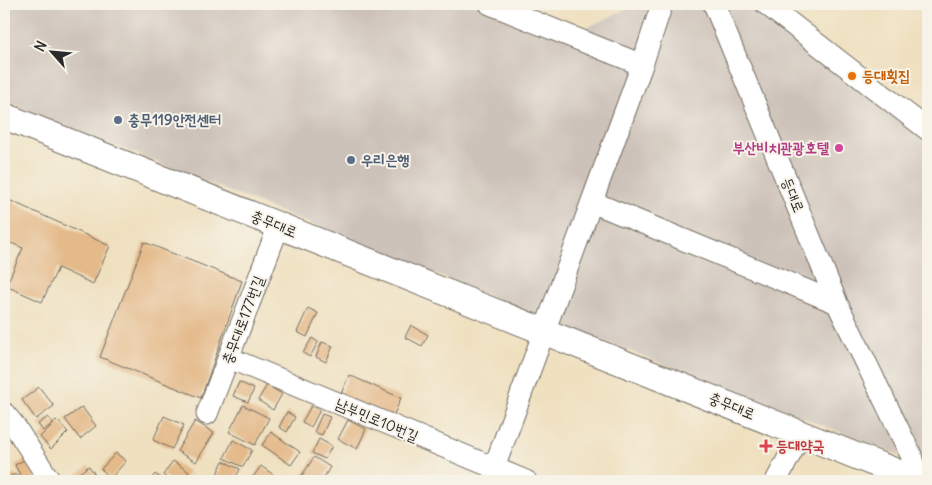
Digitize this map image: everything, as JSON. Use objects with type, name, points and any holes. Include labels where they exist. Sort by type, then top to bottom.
[{"type":"main road","name":"충무대로","points":[[4,116],[801,434],[878,472],[918,481]]},
{"type":"street","points":[[490,4],[642,65]]},
{"type":"street","points":[[494,468],[642,65],[662,4]]},
{"type":"street","name":"등대로","points":[[714,4],[837,303],[911,455],[918,481]]},
{"type":"street","points":[[766,4],[928,130]]},
{"type":"street","points":[[592,202],[837,303]]},
{"type":"street","name":"충무대로177번길","points":[[207,414],[279,225]]},
{"type":"street","name":"남부민로10번길","points":[[228,358],[526,481]]},
{"type":"street","points":[[4,413],[14,425],[50,481]]},
{"type":"street","points":[[776,481],[801,434]]},
{"type":"shaded area","points":[[4,4],[523,4],[584,29],[637,4],[759,4],[928,140],[928,466],[557,323],[4,101]]},
{"type":"building","points":[[9,200],[110,246],[93,284],[58,268],[42,302],[6,286],[23,248],[4,240],[4,211]]},
{"type":"building","points":[[144,242],[242,281],[201,398],[100,357]]},
{"type":"building","points":[[308,308],[318,313],[307,337],[297,332]]},
{"type":"building","points":[[411,325],[428,335],[422,346],[405,337]]},
{"type":"building","points":[[312,338],[318,342],[310,357],[303,353]]},
{"type":"building","points":[[322,342],[333,346],[326,362],[316,357]]},
{"type":"building","points":[[349,375],[401,398],[390,424],[338,401]]},
{"type":"building","points":[[239,382],[254,389],[248,402],[233,396]]},
{"type":"building","points":[[267,385],[282,394],[273,410],[258,400]]},
{"type":"building","points":[[39,387],[54,406],[36,419],[22,400]]},
{"type":"building","points":[[243,405],[269,418],[255,445],[229,432]]},
{"type":"building","points":[[311,406],[320,410],[311,427],[302,422]]},
{"type":"building","points":[[82,407],[96,426],[80,439],[65,419]]},
{"type":"building","points":[[287,412],[295,417],[287,432],[279,427]]},
{"type":"building","points":[[322,414],[330,417],[322,435],[314,432]]},
{"type":"building","points":[[164,416],[184,425],[172,449],[153,440]]},
{"type":"building","points":[[48,417],[53,423],[43,431],[38,424]]},
{"type":"building","points":[[57,420],[68,432],[51,449],[40,437]]},
{"type":"building","points":[[348,420],[366,429],[357,449],[338,439]]},
{"type":"building","points":[[195,421],[214,433],[196,462],[177,451]]},
{"type":"building","points":[[271,432],[300,452],[291,465],[262,445]]},
{"type":"building","points":[[319,439],[332,446],[325,459],[312,453]]},
{"type":"building","points":[[233,440],[252,450],[243,467],[224,458]]},
{"type":"building","points":[[116,453],[126,461],[111,478],[101,469]]},
{"type":"building","points":[[314,457],[330,467],[322,481],[308,481],[301,477]]},
{"type":"building","points":[[26,459],[37,481],[23,481],[15,465]]},
{"type":"building","points":[[173,461],[189,472],[183,481],[171,481],[163,475]]},
{"type":"building","points":[[223,461],[240,469],[234,481],[214,481]]},
{"type":"building","points":[[89,466],[99,481],[69,480]]},
{"type":"building","points":[[261,466],[278,478],[276,481],[250,481]]},
{"type":"building","points":[[16,474],[18,481],[4,481],[4,479]]},
{"type":"building","points":[[155,474],[164,481],[150,481]]},
{"type":"building","points":[[190,475],[202,481],[187,481]]},
{"type":"place","name":"등대횟집","points":[[852,76]]},
{"type":"place","name":"충무119안전센터","points":[[118,120]]},
{"type":"place","name":"부산비치관광호텔","points":[[839,148]]},
{"type":"place","name":"우리은행","points":[[351,160]]},
{"type":"place","name":"등대약국","points":[[766,446]]}]
